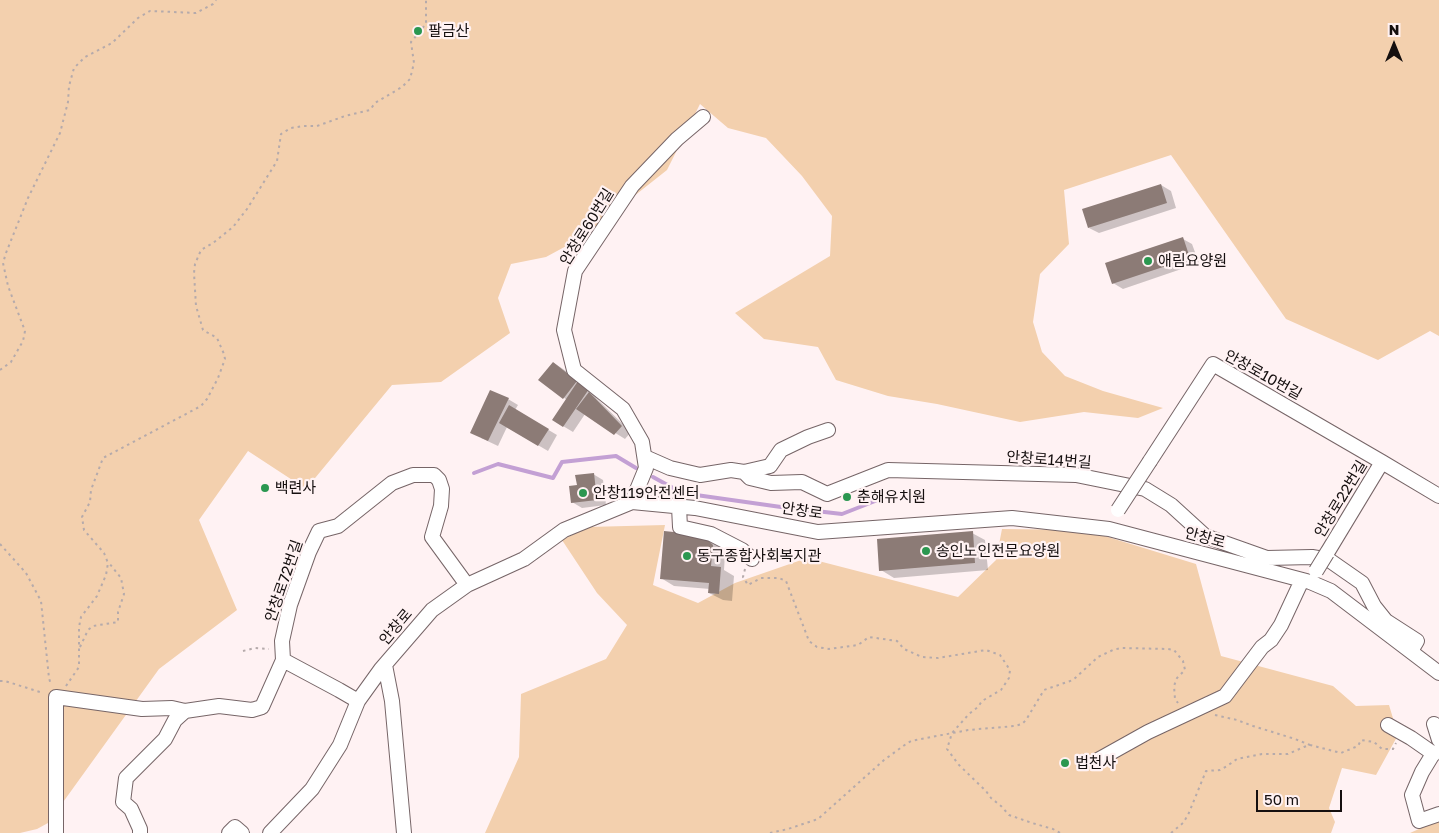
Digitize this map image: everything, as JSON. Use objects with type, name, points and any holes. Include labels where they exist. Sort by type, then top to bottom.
[{"type":"street","name":"안창로60번길","points":[[632,502],[646,468],[642,442],[623,409],[574,370],[564,330],[575,271],[632,186],[677,139],[703,117]]},
{"type":"street","name":"안창로10번길","points":[[1109,530],[1118,510],[1213,364],[1439,496]]},
{"type":"street","points":[[644,457],[670,468],[700,475],[731,470],[744,472],[770,466],[781,450],[828,430]]},
{"type":"street","name":"안창로22번길","points":[[1096,761],[1148,732],[1225,696],[1262,647],[1271,640],[1382,462]]},
{"type":"street","name":"안창로14번길","points":[[744,472],[750,478],[771,483],[802,482],[827,494],[888,470],[1076,475],[1145,489],[1171,505],[1206,536],[1267,558],[1312,557],[1329,560],[1362,583],[1374,606],[1386,621],[1417,641],[1411,652]]},
{"type":"street","name":"안창로72번길","points":[[56,697],[142,709],[172,708],[185,711],[220,706],[252,710],[262,707],[283,660],[282,641],[290,605],[319,531],[338,526],[392,483],[413,474],[434,475],[439,480],[442,490],[441,506],[432,537],[468,585]]},
{"type":"street","name":"안창로","points":[[270,833],[312,789],[340,745],[358,701],[385,665],[432,610],[468,585],[524,559],[564,530],[632,502],[695,508],[818,532],[1012,518],[1109,530],[1309,578],[1331,591],[1439,673]]},
{"type":"street","points":[[679,507],[680,527],[711,534],[742,550],[752,559]]},
{"type":"street","points":[[283,660],[358,701]]},
{"type":"street","points":[[385,665],[392,702],[404,833]]},
{"type":"street","points":[[56,697],[56,833]]},
{"type":"street","points":[[140,833],[131,809],[123,802],[126,778],[165,739],[175,720],[185,711]]},
{"type":"street","points":[[1434,724],[1437,748],[1422,772],[1412,795],[1419,821],[1439,814]]},
{"type":"street","points":[[1388,725],[1411,738],[1437,748]]},
{"type":"street","points":[[229,833],[235,826],[242,833]]},
{"type":"path","points":[[0,370],[11,362],[24,341],[25,331],[8,286],[3,262],[28,198],[60,133],[74,68],[85,57],[112,44],[138,18],[150,11],[196,13],[213,4],[216,0]]},
{"type":"path","points":[[80,647],[88,630],[93,626],[118,622],[118,612],[124,594],[121,578],[108,563],[104,553],[84,530],[82,517],[90,502],[103,458],[201,406],[218,378],[224,359],[224,354],[217,338],[203,330],[196,306],[194,273],[195,264],[201,250],[233,227],[247,208],[277,160],[281,134],[291,128],[317,126],[370,110],[375,104],[402,87],[410,79],[414,63],[411,42],[426,23],[426,0]]},
{"type":"path","points":[[0,544],[26,573],[41,600],[49,678],[56,697]]},
{"type":"path","points":[[752,559],[743,576],[748,585],[761,578],[778,578],[786,581],[809,640],[817,647],[829,649],[858,645],[869,637],[897,642],[904,649],[922,658],[938,658],[986,650],[1000,655],[1010,670],[1009,678],[1001,690],[982,701],[952,733],[947,749],[951,756],[1009,815],[1060,833]]},
{"type":"path","points":[[56,697],[66,687],[79,667],[79,627],[81,617],[97,596],[106,575],[108,563]]},
{"type":"path","points":[[243,651],[255,648],[269,649],[283,660]]},
{"type":"path","points":[[770,833],[818,819],[884,760],[911,741],[952,733],[1022,724],[1044,690],[1073,680],[1098,658],[1121,648],[1174,650],[1183,661],[1185,670],[1177,678],[1174,686],[1175,699],[1180,705],[1192,712],[1237,720],[1296,739],[1310,746],[1341,752],[1358,746],[1361,740],[1374,742],[1382,748],[1393,748],[1400,736],[1411,738]]},
{"type":"path","points":[[0,681],[56,697]]},
{"type":"path","points":[[1171,833],[1183,823],[1188,815],[1206,771],[1220,770],[1237,758],[1262,754],[1288,754],[1310,746]]},
{"type":"shaded area","points":[[0,0],[1439,0],[1439,336],[1430,331],[1378,360],[1286,319],[1171,155],[1064,190],[1069,244],[1040,274],[1033,322],[1042,352],[1065,376],[1103,391],[1163,408],[1138,418],[1084,412],[1020,422],[937,404],[888,396],[836,380],[818,347],[764,339],[735,313],[830,256],[832,216],[802,176],[766,138],[728,128],[700,104],[667,170],[581,238],[546,257],[511,264],[498,298],[510,333],[441,382],[392,385],[306,489],[248,451],[199,520],[237,610],[159,669],[48,823],[37,829],[20,833],[0,833]]},
{"type":"shaded area","points":[[665,525],[653,585],[698,603],[735,583],[807,558],[958,597],[996,560],[1002,529],[1085,530],[1196,564],[1221,656],[1333,686],[1356,706],[1389,705],[1398,735],[1376,775],[1342,768],[1329,808],[1335,822],[1331,833],[485,833],[519,757],[521,694],[606,659],[627,625],[597,593],[562,540],[588,527]]},
{"type":"shaded area","points":[[1439,820],[1439,833],[1410,833]]},
{"type":"building","points":[[1161,184],[1167,203],[1088,228],[1082,209]]},
{"type":"building","name":"애림요양원","points":[[1183,237],[1190,258],[1112,284],[1105,263]]},
{"type":"building","points":[[553,362],[577,381],[563,399],[538,380]]},
{"type":"building","points":[[578,381],[589,389],[563,427],[552,420]]},
{"type":"building","points":[[490,390],[509,398],[488,441],[470,433]]},
{"type":"building","points":[[589,392],[622,426],[614,435],[576,409]]},
{"type":"building","points":[[509,405],[549,429],[538,446],[499,423]]},
{"type":"building","name":"안창119안전센터","points":[[594,473],[597,500],[571,503],[569,486],[577,485],[575,475]]},
{"type":"building","name":"동구종합사회복지관","points":[[664,531],[703,535],[713,545],[711,566],[721,567],[719,594],[708,593],[709,583],[660,579]]},
{"type":"building","name":"송인노인전문요양원","points":[[973,531],[975,563],[879,571],[877,539]]},
{"type":"waterway","points":[[474,473],[498,464],[553,478],[562,462],[616,456],[636,468]]},
{"type":"waterway","points":[[653,477],[682,493],[842,514],[893,494]]},
{"type":"place","name":"팔금산","points":[[418,31]]},
{"type":"place","name":"애림요양원","points":[[1148,261]]},
{"type":"place","name":"백련사","points":[[265,488]]},
{"type":"place","name":"안창119안전센터","points":[[583,493]]},
{"type":"place","name":"춘해유치원","points":[[847,497]]},
{"type":"place","name":"송인노인전문요양원","points":[[926,551]]},
{"type":"place","name":"동구종합사회복지관","points":[[687,556]]},
{"type":"place","name":"법천사","points":[[1065,763]]}]
